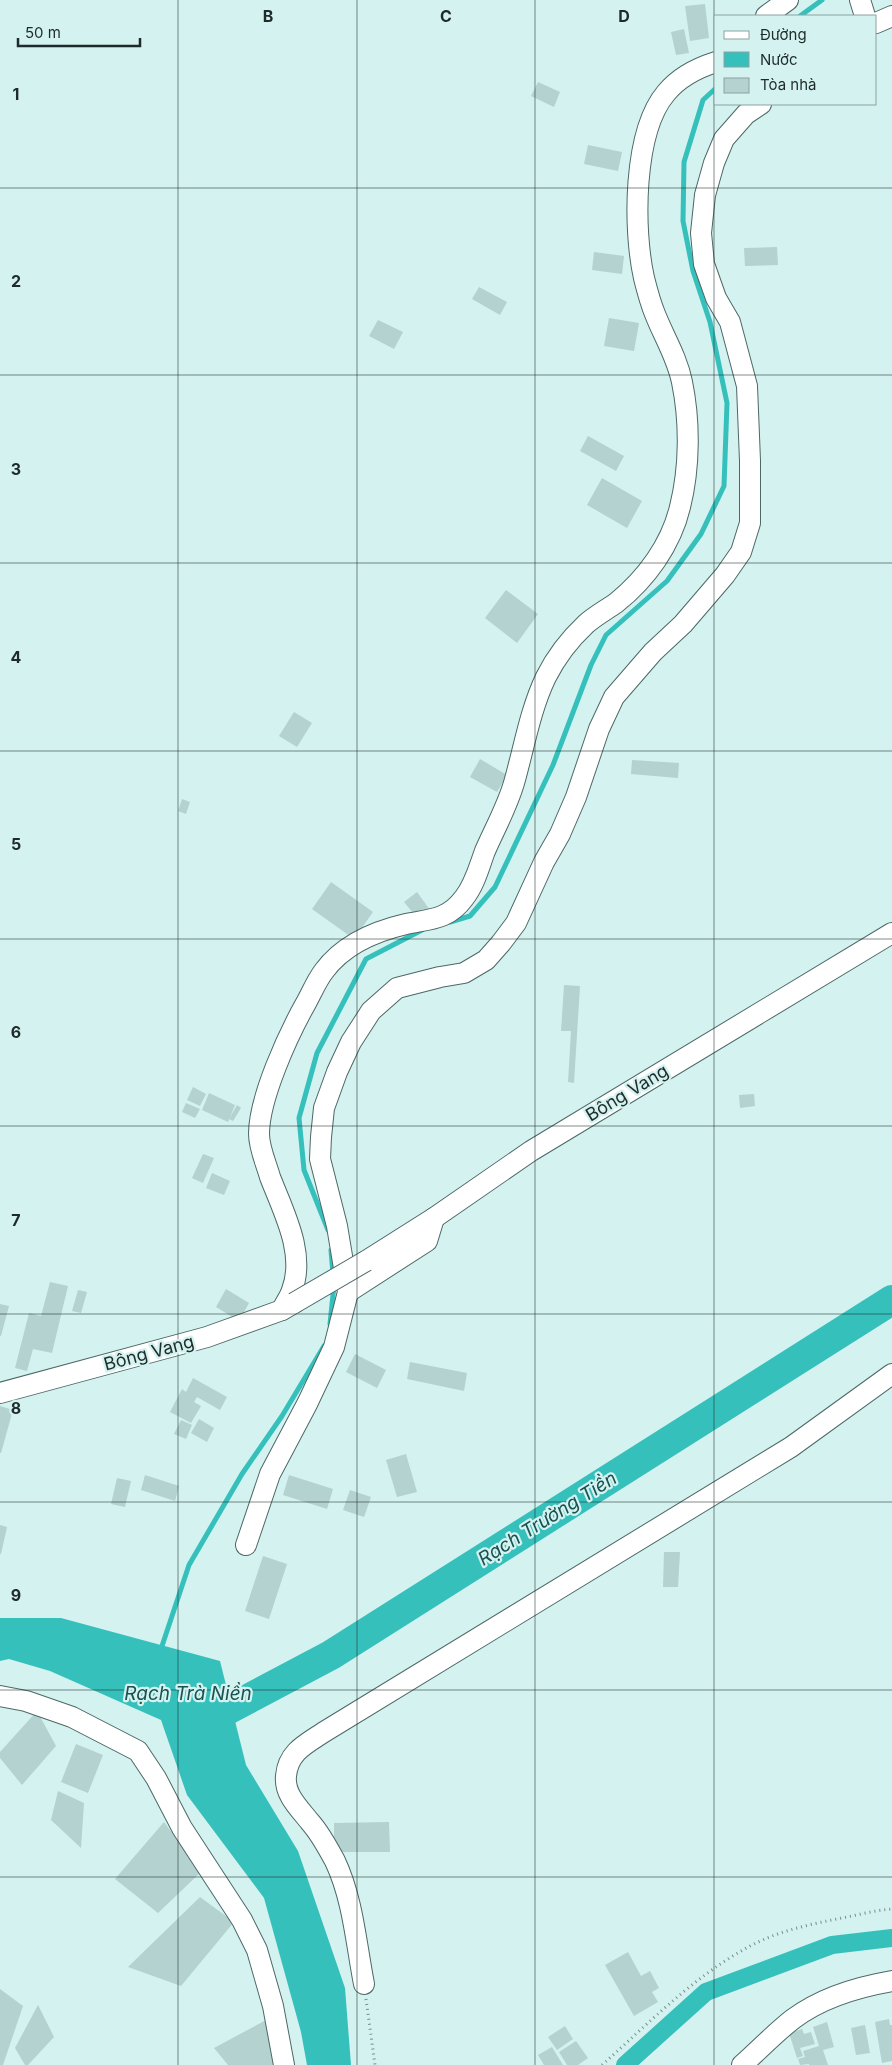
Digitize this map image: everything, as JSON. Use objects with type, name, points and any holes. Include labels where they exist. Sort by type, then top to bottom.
[{"type":"street","points":[[767,15],[788,0]]},
{"type":"street","points":[[860,0],[865,15]]},
{"type":"street","points":[[877,23],[892,16]]},
{"type":"street","points":[[288,1306],[293,1288],[297,1257],[289,1225],[265,1161],[259,1136],[262,1107],[296,1022],[325,970],[345,950],[382,932],[408,924],[433,921],[450,911],[463,899],[475,879],[513,787],[533,711],[547,676],[565,646],[587,623],[615,603],[640,581],[662,551],[680,508],[687,460],[687,419],[682,381],[672,348],[655,314],[644,277],[639,247],[637,209],[640,164],[652,114],[665,94],[678,80],[702,66],[714,63]]},
{"type":"street","points":[[246,1545],[270,1474],[307,1404],[334,1347],[348,1292],[337,1226],[328,1194],[320,1152],[324,1108],[337,1072],[351,1042],[371,1012],[397,988],[464,973],[486,960],[516,923],[576,798],[599,729],[614,697],[648,657],[683,624],[725,575],[741,552],[750,524],[747,386],[730,322],[716,298],[704,264],[701,233],[705,194],[714,163],[724,140],[746,114],[760,105]]},
{"type":"street","name":"Bông Vang","points":[[0,1394],[207,1337],[288,1306],[366,1261],[434,1218],[531,1151],[892,933]]},
{"type":"street","points":[[348,1292],[427,1241],[434,1218]]},
{"type":"street","points":[[364,1984],[351,1906],[344,1885],[335,1861],[291,1798],[286,1778],[289,1760],[301,1747],[324,1732],[791,1447],[892,1374]]},
{"type":"street","points":[[0,1696],[26,1701],[72,1717],[138,1750],[156,1778],[182,1828],[242,1920],[257,1950],[273,2006],[284,2065]]},
{"type":"street","points":[[742,2065],[794,2019],[834,1995],[859,1986],[892,1980]]},
{"type":"path","points":[[602,2065],[686,1989],[743,1949],[774,1935],[810,1924],[892,1908]]},
{"type":"path","points":[[364,1984],[375,2065]]},
{"type":"water","name":"Rạch Trà Niền","points":[[0,1618],[61,1618],[220,1661],[246,1765],[298,1851],[345,1988],[351,2065],[307,2065],[301,2032],[264,1898],[187,1795],[161,1720],[50,1671],[9,1659],[0,1661]]},
{"type":"building","points":[[705,4],[709,38],[690,41],[685,6]]},
{"type":"building","points":[[684,29],[689,53],[676,55],[671,32]]},
{"type":"building","points":[[538,82],[560,92],[554,107],[531,96]]},
{"type":"building","points":[[588,145],[622,152],[618,171],[584,164]]},
{"type":"building","points":[[777,247],[778,265],[745,266],[744,248]]},
{"type":"building","points":[[594,252],[624,256],[622,274],[592,270]]},
{"type":"building","points":[[479,287],[507,302],[500,315],[472,299]]},
{"type":"building","points":[[609,318],[639,323],[634,351],[604,346]]},
{"type":"building","points":[[378,320],[403,332],[394,349],[369,336]]},
{"type":"building","points":[[588,436],[624,456],[616,471],[580,451]]},
{"type":"building","points":[[602,478],[642,501],[627,528],[587,505]]},
{"type":"building","points":[[506,590],[538,614],[517,643],[485,618]]},
{"type":"building","points":[[294,712],[312,723],[297,747],[279,736]]},
{"type":"building","points":[[480,759],[507,775],[497,792],[470,777]]},
{"type":"building","points":[[632,760],[679,763],[678,778],[631,774]]},
{"type":"building","points":[[182,799],[190,802],[186,814],[178,811]]},
{"type":"building","points":[[331,882],[373,912],[354,939],[312,909]]},
{"type":"building","points":[[417,892],[430,910],[418,919],[404,902]]},
{"type":"building","points":[[564,985],[580,986],[574,1083],[568,1082],[571,1031],[561,1031]]},
{"type":"building","points":[[193,1087],[206,1094],[200,1106],[187,1100]]},
{"type":"building","points":[[209,1093],[235,1105],[228,1122],[202,1110]]},
{"type":"building","points":[[754,1094],[755,1106],[740,1108],[739,1095]]},
{"type":"building","points":[[186,1103],[200,1109],[195,1118],[182,1112]]},
{"type":"building","points":[[237,1105],[241,1108],[233,1121],[229,1119]]},
{"type":"building","points":[[203,1154],[214,1158],[203,1183],[192,1178]]},
{"type":"building","points":[[212,1173],[230,1181],[224,1195],[206,1188]]},
{"type":"building","points":[[50,1282],[68,1286],[52,1353],[33,1349],[27,1371],[15,1368],[29,1313],[41,1316]]},
{"type":"building","points":[[226,1289],[249,1303],[239,1321],[216,1307]]},
{"type":"building","points":[[78,1290],[87,1292],[81,1313],[72,1311]]},
{"type":"building","points":[[0,1304],[9,1306],[1,1336],[0,1336]]},
{"type":"building","points":[[355,1354],[386,1370],[377,1388],[346,1372]]},
{"type":"building","points":[[410,1362],[467,1373],[464,1391],[407,1379]]},
{"type":"building","points":[[193,1378],[227,1397],[220,1410],[197,1397],[194,1402],[201,1406],[191,1423],[170,1412],[182,1389],[186,1392]]},
{"type":"building","points":[[0,1406],[13,1410],[1,1453],[0,1453]]},
{"type":"building","points":[[199,1419],[214,1428],[207,1442],[191,1433]]},
{"type":"building","points":[[181,1420],[192,1425],[186,1439],[174,1434]]},
{"type":"building","points":[[406,1454],[417,1492],[397,1497],[386,1460]]},
{"type":"building","points":[[145,1475],[179,1486],[175,1501],[141,1490]]},
{"type":"building","points":[[289,1475],[333,1489],[327,1509],[283,1495]]},
{"type":"building","points":[[117,1478],[131,1481],[125,1507],[111,1504]]},
{"type":"building","points":[[350,1490],[371,1497],[364,1517],[343,1510]]},
{"type":"building","points":[[0,1525],[7,1527],[1,1554],[0,1554]]},
{"type":"building","points":[[664,1552],[680,1552],[678,1587],[663,1587]]},
{"type":"building","points":[[263,1556],[287,1564],[269,1619],[245,1611]]},
{"type":"building","points":[[37,1711],[56,1746],[22,1785],[0,1758],[0,1752]]},
{"type":"building","points":[[76,1744],[103,1755],[88,1793],[61,1782]]},
{"type":"building","points":[[58,1791],[84,1803],[81,1848],[51,1820]]},
{"type":"building","points":[[164,1822],[201,1872],[158,1913],[115,1879]]},
{"type":"building","points":[[389,1822],[390,1852],[334,1852],[334,1823]]},
{"type":"building","points":[[200,1897],[234,1922],[181,1986],[128,1967]]},
{"type":"building","points":[[628,1952],[641,1976],[650,1971],[659,1988],[652,1992],[658,2002],[634,2016],[605,1965]]},
{"type":"building","points":[[0,1989],[23,2006],[3,2065],[0,2065]]},
{"type":"building","points":[[38,2005],[54,2037],[28,2065],[25,2065],[15,2048]]},
{"type":"building","points":[[268,2019],[274,2065],[228,2065],[214,2048]]},
{"type":"building","points":[[889,2019],[890,2025],[892,2025],[892,2061],[882,2063],[875,2022]]},
{"type":"building","points":[[827,2022],[834,2047],[823,2050],[828,2065],[800,2065],[798,2059],[805,2057],[803,2051],[819,2046],[813,2027]]},
{"type":"building","points":[[865,2025],[870,2053],[856,2055],[851,2028]]},
{"type":"building","points":[[565,2026],[573,2039],[557,2050],[548,2037]]},
{"type":"building","points":[[802,2029],[804,2034],[811,2032],[815,2044],[800,2048],[803,2056],[797,2058],[789,2033]]},
{"type":"building","points":[[576,2041],[588,2058],[578,2065],[567,2065],[559,2052]]},
{"type":"building","points":[[552,2047],[563,2065],[544,2065],[538,2055]]},
{"type":"waterway","points":[[801,15],[822,0]]},
{"type":"waterway","points":[[450,922],[470,916],[495,887],[553,765],[591,665],[606,635],[667,581],[701,534],[724,486],[727,403],[710,322],[693,271],[683,221],[684,162],[703,100],[714,90]]},
{"type":"waterway","points":[[328,1230],[304,1170],[299,1118],[317,1053],[366,959],[422,930]]},
{"type":"waterway","points":[[331,1250],[333,1274]]},
{"type":"waterway","points":[[330,1324],[334,1285]]},
{"type":"waterway","name":"Rạch Trường Tiền","points":[[197,1726],[331,1655],[892,1300]]},
{"type":"waterway","points":[[160,1652],[189,1565],[242,1474],[282,1416],[324,1346]]},
{"type":"waterway","points":[[625,2065],[706,1992],[832,1945],[892,1938]]}]
